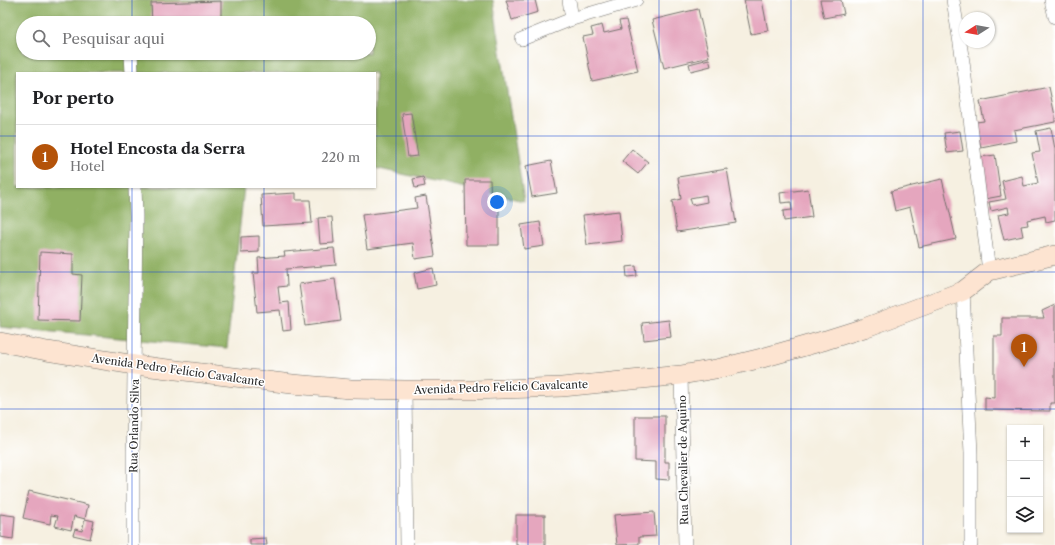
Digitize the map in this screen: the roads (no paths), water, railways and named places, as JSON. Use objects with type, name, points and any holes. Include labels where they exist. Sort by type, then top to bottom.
[{"type":"street","points":[[569,0],[572,19]]},
{"type":"street","points":[[522,39],[572,19],[636,0]]},
{"type":"street","points":[[953,0],[963,62],[989,271]]},
{"type":"street","points":[[1051,0],[1055,17]]},
{"type":"street","points":[[131,60],[132,72]]},
{"type":"street","name":"Rua Orlando Silva","points":[[133,545],[135,188]]},
{"type":"street","name":"Avenida Pedro Felício Cavalcante","points":[[0,342],[134,365],[292,384],[351,389],[474,390],[562,387],[681,375],[721,368],[762,358],[826,340],[884,321],[963,291],[989,271],[1055,256]]},
{"type":"street","points":[[963,291],[971,454],[971,545]]},
{"type":"street","name":"Rua Chevalier de Aquino","points":[[681,375],[685,545]]},
{"type":"street","points":[[405,390],[407,545]]},
{"type":"place","name":"Hotel Encosta da Serra","points":[[1024,367]]}]
